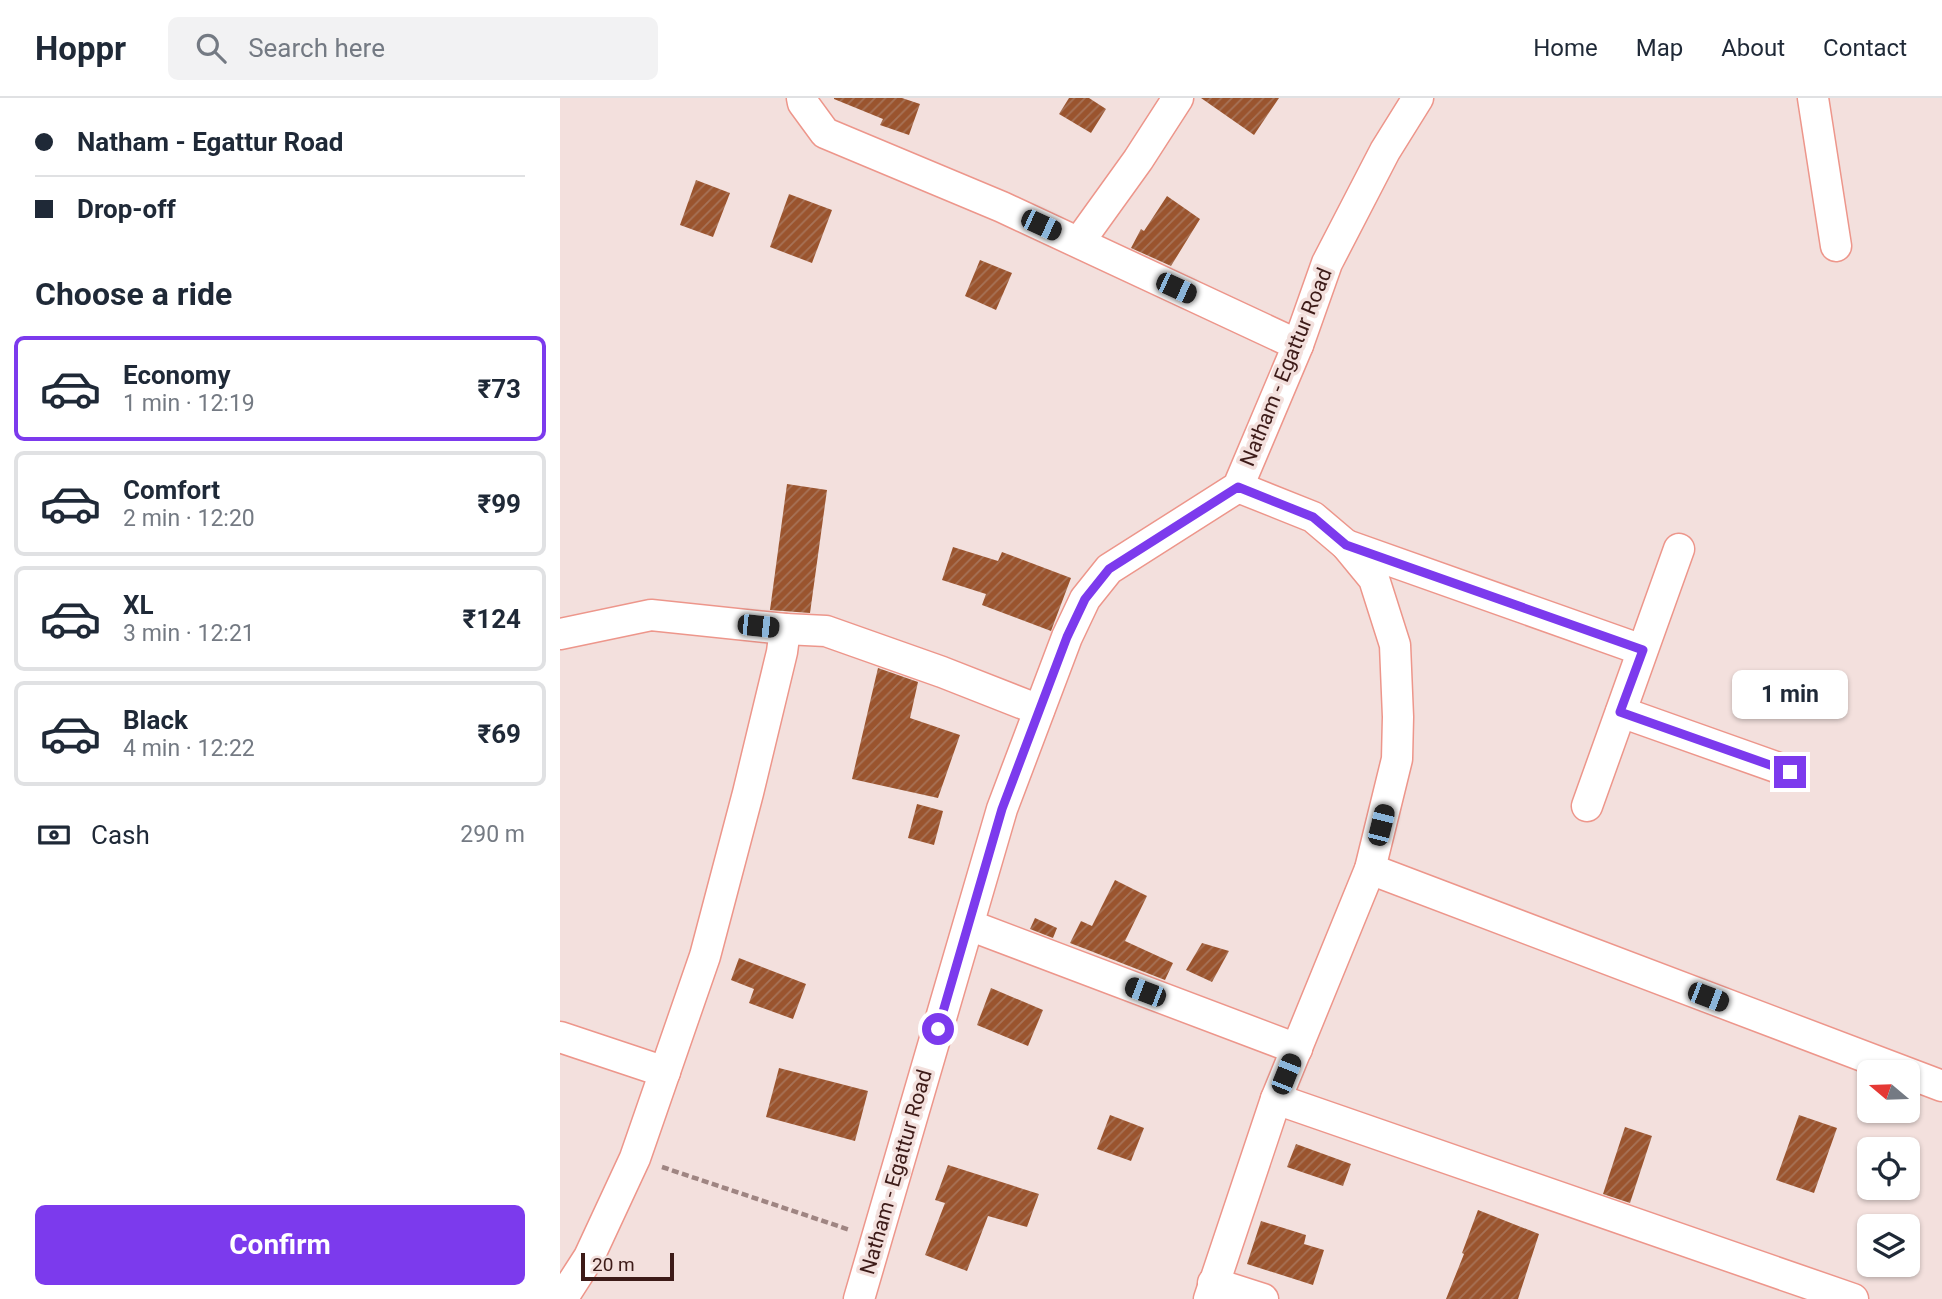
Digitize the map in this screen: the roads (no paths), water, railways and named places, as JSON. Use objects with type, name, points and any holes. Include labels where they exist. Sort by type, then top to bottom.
[{"type":"street","points":[[802,98],[825,133],[1002,207],[1298,345]]},
{"type":"street","points":[[1079,243],[1178,98]]},
{"type":"street","name":"Natham - Egattur Road","points":[[859,1299],[1002,809],[1067,637],[1085,599],[1109,569],[1238,487],[1298,345],[1327,263],[1385,151],[1418,98]]},
{"type":"street","points":[[1813,98],[1836,246]]},
{"type":"street","points":[[1238,487],[1313,517],[1346,545],[1374,579],[1395,645],[1398,718],[1397,759],[1370,869],[1276,1099],[1211,1291],[1263,1299]]},
{"type":"street","points":[[1346,545],[1643,650]]},
{"type":"street","points":[[1587,806],[1679,549]]},
{"type":"street","points":[[560,634],[651,615],[826,631],[1039,710]]},
{"type":"street","points":[[561,1299],[589,1257],[635,1158],[705,956],[748,793],[782,652],[785,629]]},
{"type":"street","points":[[1620,712],[1790,772]]},
{"type":"street","points":[[1370,869],[1942,1086]]},
{"type":"street","points":[[968,925],[1297,1049]]},
{"type":"street","points":[[560,1037],[665,1072]]},
{"type":"street","points":[[1276,1099],[1853,1299]]}]
